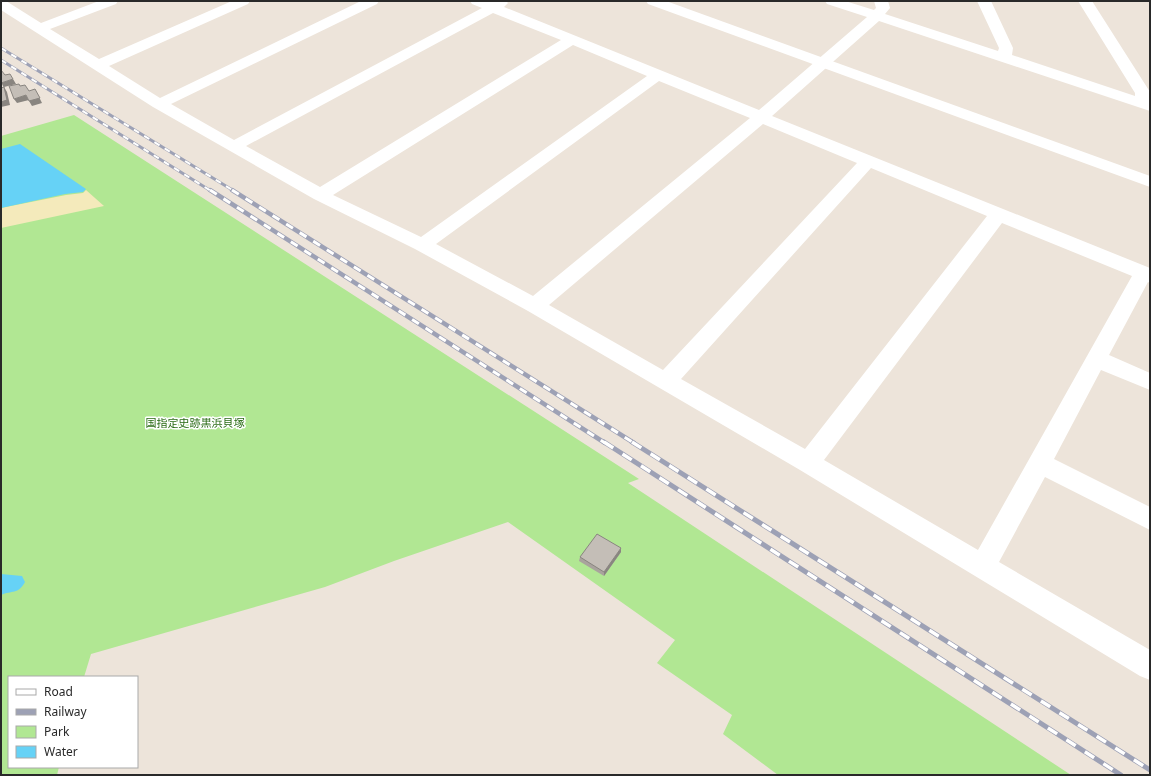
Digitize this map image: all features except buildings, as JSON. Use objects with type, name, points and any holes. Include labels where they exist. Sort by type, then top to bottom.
[{"type":"street","points":[[40,28],[111,1]]},
{"type":"street","points":[[98,65],[243,1]]},
{"type":"street","points":[[159,104],[372,1]]},
{"type":"street","points":[[477,1],[499,4],[571,40],[1147,274],[1097,358],[983,567]]},
{"type":"street","points":[[653,1],[1150,182]]},
{"type":"street","points":[[832,1],[879,9],[1004,58],[1146,104]]},
{"type":"street","points":[[984,1],[1006,48],[1004,58]]},
{"type":"street","points":[[1085,1],[1143,93],[1146,104]]},
{"type":"street","points":[[1,4],[159,104],[320,195],[422,245],[535,306],[808,463],[1150,666]]},
{"type":"street","points":[[235,146],[499,4]]},
{"type":"street","points":[[535,306],[761,117],[822,63],[879,9]]},
{"type":"street","points":[[320,195],[571,40]]},
{"type":"street","points":[[422,245],[658,75]]},
{"type":"street","points":[[666,381],[868,161]]},
{"type":"street","points":[[808,463],[999,214]]},
{"type":"street","points":[[1097,358],[1150,382]]},
{"type":"street","points":[[1040,463],[1150,519]]},
{"type":"green space","name":"国指定史跡黒浜貝塚","points":[[74,115],[639,479],[628,483],[1071,775],[778,775],[723,734],[732,715],[657,663],[675,640],[508,522],[394,561],[325,587],[91,654],[84,676],[8,676],[8,768],[59,768],[57,775],[1,775],[1,136]]},
{"type":"sand","points":[[86,190],[104,206],[1,228],[1,208],[83,193]]},
{"type":"water","points":[[20,144],[86,189],[83,192],[65,194],[1,208],[1,149]]},
{"type":"water","points":[[1,574],[22,576],[25,582],[17,591],[1,595]]},
{"type":"railway","points":[[1,48],[234,191]]},
{"type":"railway","points":[[1,60],[211,191]]},
{"type":"railway","points":[[210,190],[605,443]]},
{"type":"railway","points":[[232,190],[634,443]]},
{"type":"railway","points":[[604,442],[1121,775]]},
{"type":"railway","points":[[632,442],[1150,770]]}]
